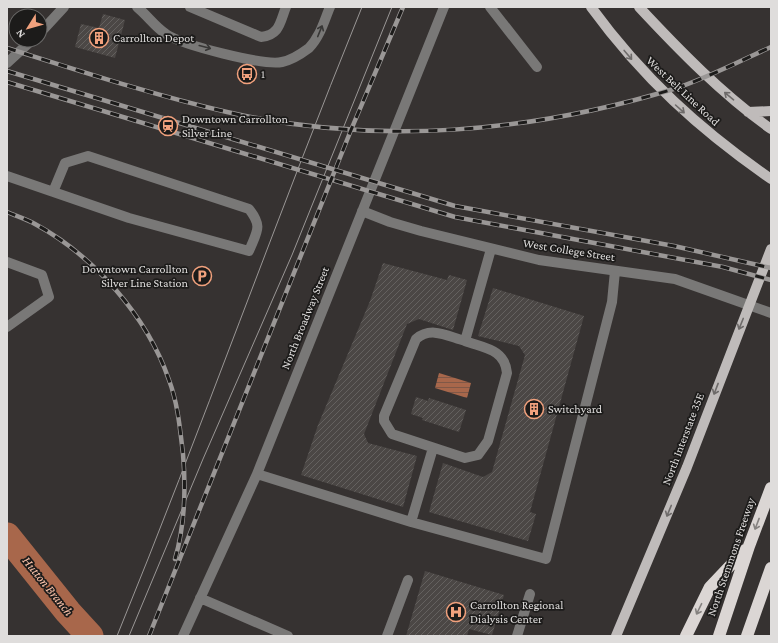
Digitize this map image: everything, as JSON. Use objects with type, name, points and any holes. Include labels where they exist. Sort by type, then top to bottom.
[{"type":"highway","name":"North Stemmons Freeway","points":[[719,636],[749,546],[771,488]]},
{"type":"highway","points":[[686,636],[710,587],[749,546]]},
{"type":"highway","points":[[747,636],[771,568]]},
{"type":"main road","name":"West Belt Line Road","points":[[591,7],[652,82],[677,106],[736,155],[771,180]]},
{"type":"main road","points":[[639,7],[701,71],[748,112],[771,129]]},
{"type":"main road","points":[[748,112],[771,111]]},
{"type":"main road","name":"North Interstate 35E","points":[[616,636],[684,474],[729,353],[766,269],[771,249]]},
{"type":"street","points":[[48,24],[64,7]]},
{"type":"street","points":[[137,7],[167,35],[192,44],[272,63],[283,62],[298,56],[309,47],[317,37],[330,7]]},
{"type":"street","points":[[190,7],[261,37],[270,36],[276,31],[286,7]]},
{"type":"street","name":"North Broadway Street","points":[[184,634],[257,474],[444,7]]},
{"type":"street","points":[[490,7],[537,67]]},
{"type":"street","points":[[7,63],[23,48]]},
{"type":"street","points":[[7,176],[53,192],[129,218],[249,251],[258,228],[257,220],[249,209],[88,156],[65,163],[53,192]]},
{"type":"street","name":"West College Street","points":[[362,210],[409,228],[539,260],[675,279],[771,313]]},
{"type":"street","points":[[464,341],[491,249]]},
{"type":"street","points":[[7,262],[42,275],[49,297],[7,327]]},
{"type":"street","points":[[257,474],[411,522],[546,559],[612,302],[615,271]]},
{"type":"street","points":[[430,331],[464,341],[491,350],[502,357],[506,363],[507,373],[488,441],[478,455],[465,458],[392,434],[387,427],[384,416],[416,339],[423,333],[430,331]]},
{"type":"street","points":[[411,522],[433,448]]},
{"type":"street","points":[[387,636],[408,580]]},
{"type":"street","points":[[517,636],[530,594]]},
{"type":"street","points":[[200,598],[288,636]]},
{"type":"shaded area","points":[[439,373],[471,383],[467,398],[435,388]]},
{"type":"building","name":"Carrollton Depot","points":[[103,14],[125,20],[115,58],[75,47],[81,24],[99,28]]},
{"type":"building","points":[[383,263],[447,280],[449,275],[467,280],[453,330],[419,319],[407,324],[364,434],[368,443],[417,456],[403,507],[301,475],[318,425],[370,301]]},
{"type":"building","name":"Switchyard","points":[[493,288],[584,316],[530,512],[536,514],[528,541],[429,512],[443,463],[483,477],[492,472],[525,355],[519,346],[478,336]]},
{"type":"building","points":[[416,397],[428,401],[429,398],[466,410],[459,432],[422,420],[423,418],[411,414]]},
{"type":"building","name":"Carrollton Regional Dialysis Center","points":[[425,571],[504,595],[492,635],[469,629],[467,636],[406,636]]},
{"type":"waterway","name":"Hutton Branch","points":[[7,536],[68,612],[90,636]]},
{"type":"tram line","points":[[117,636],[362,7]]},
{"type":"tram line","points":[[129,636],[203,459],[292,255],[392,7]]},
{"type":"railway","points":[[149,636],[351,130],[403,7]]},
{"type":"railway","points":[[7,48],[89,74],[227,112],[283,123],[340,129],[397,131],[454,130],[566,116],[622,103],[689,84],[771,47]]},
{"type":"railway","points":[[7,71],[455,206],[674,246],[771,268]]},
{"type":"railway","points":[[7,82],[455,217],[723,267],[771,280]]},
{"type":"railway","points":[[7,212],[32,222],[57,237],[98,271],[116,290],[132,311],[147,333],[159,356],[175,398],[183,454],[184,507],[181,533],[175,559]]},
{"type":"place","name":"Carrollton Depot","points":[[99,38]]},
{"type":"place","name":"1","points":[[247,74]]},
{"type":"place","name":"Downtown Carrollton Silver Line","points":[[168,126]]},
{"type":"place","name":"Downtown Carrollton Silver Line Station","points":[[202,276]]},
{"type":"place","name":"Switchyard","points":[[534,409]]},
{"type":"place","name":"Carrollton Regional Dialysis Center","points":[[456,612]]}]
